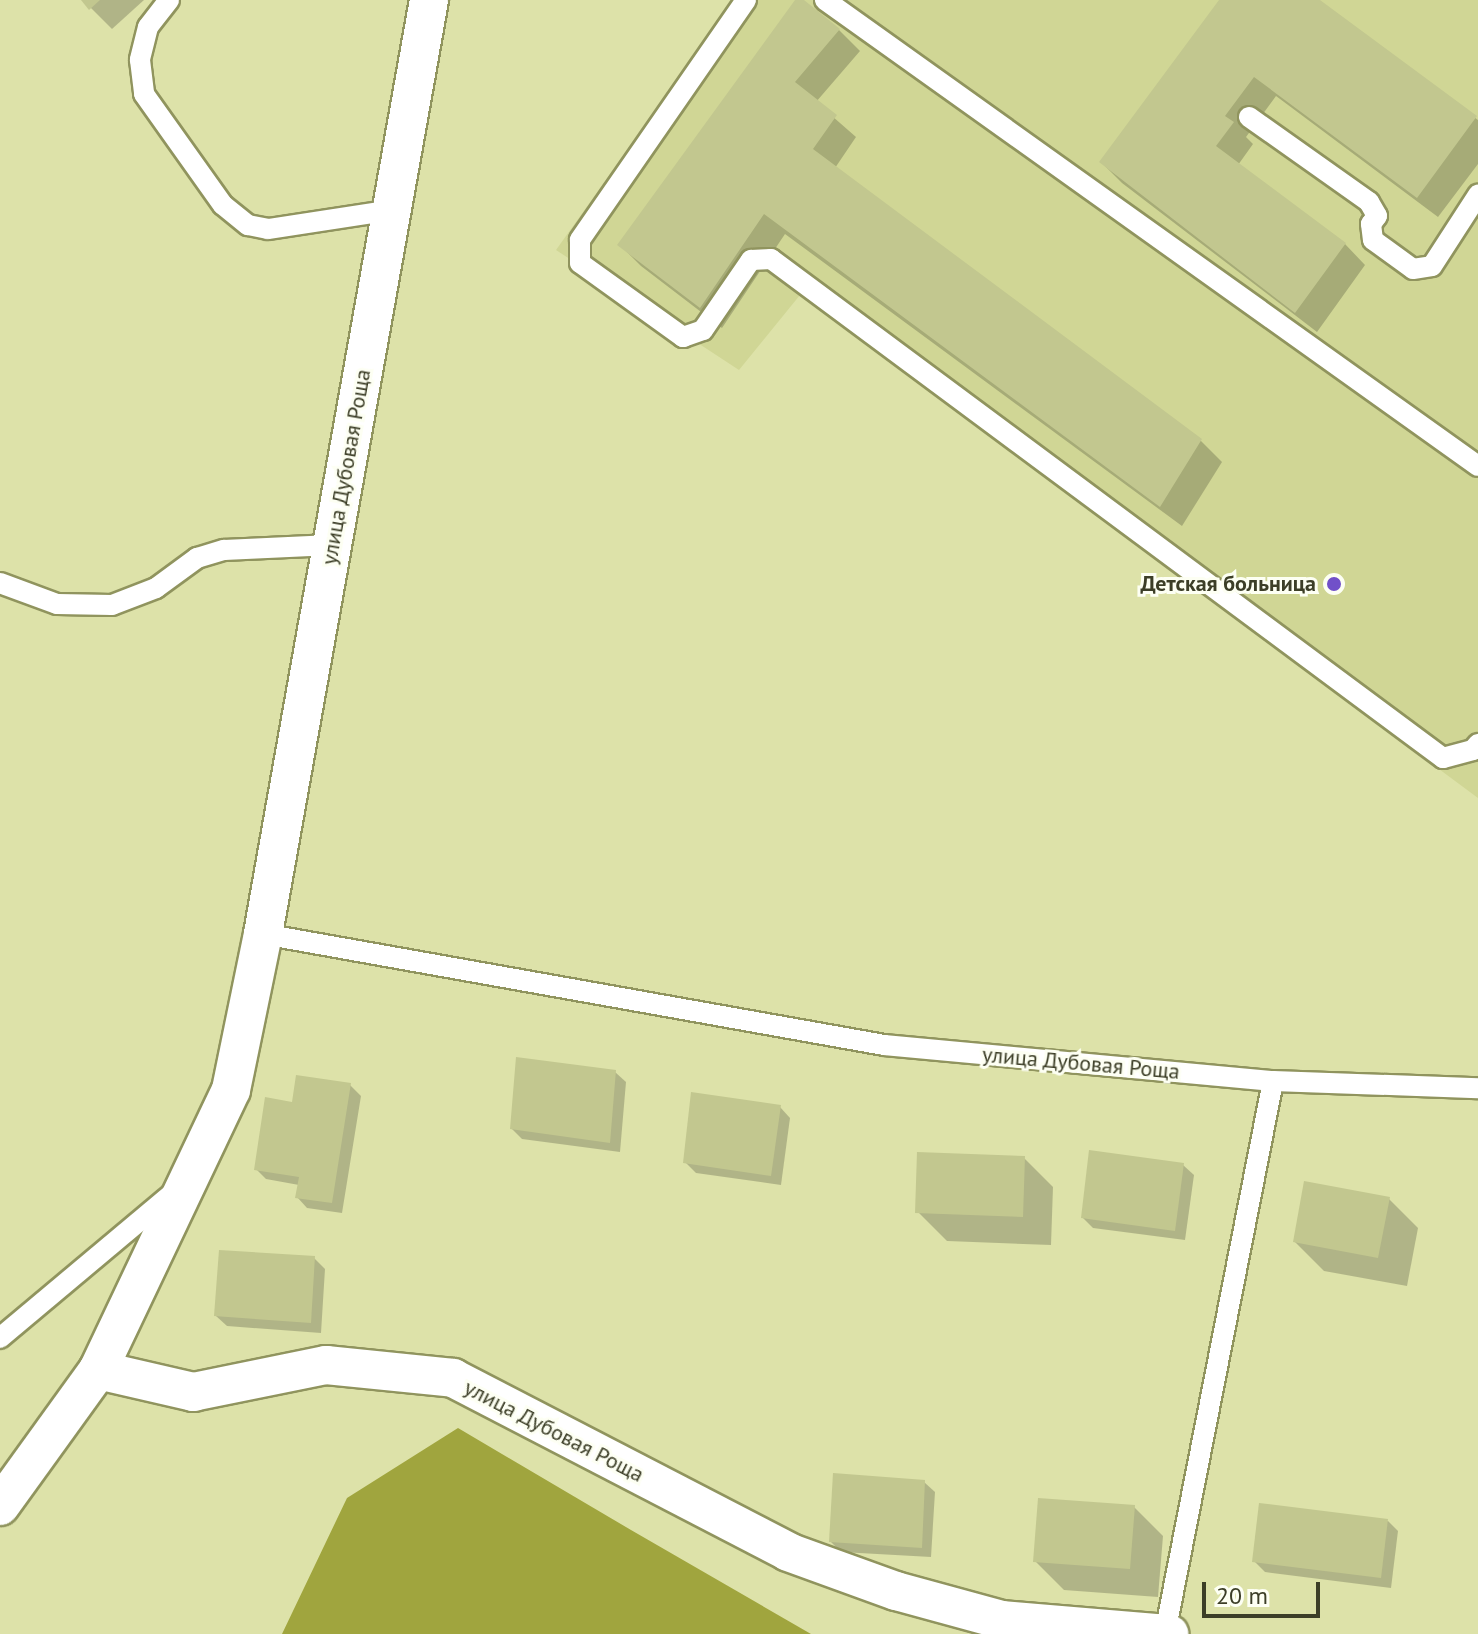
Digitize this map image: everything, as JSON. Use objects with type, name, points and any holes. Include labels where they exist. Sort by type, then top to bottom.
[{"type":"street","name":"улица Дубовая Роща","points":[[429,0],[263,934],[231,1090],[98,1370],[193,1392],[326,1365],[453,1378],[788,1552],[896,1591],[1002,1620],[1167,1634]]},
{"type":"street","points":[[0,1506],[98,1370]]},
{"type":"lane","points":[[169,0],[148,27],[140,60],[144,94],[223,205],[248,225],[268,229],[392,210]]},
{"type":"lane","points":[[746,0],[580,240],[580,263],[683,337],[703,330],[751,260],[771,259],[1443,758],[1473,750],[1478,744]]},
{"type":"lane","points":[[825,0],[1478,466]]},
{"type":"lane","points":[[1249,117],[1369,202],[1377,216],[1371,224],[1373,240],[1413,269],[1432,266],[1478,195]]},
{"type":"lane","points":[[0,583],[57,604],[112,605],[156,588],[197,558],[224,550],[332,545]]},
{"type":"lane","name":"улица Дубовая Роща","points":[[263,934],[884,1045],[1273,1081],[1478,1088]]},
{"type":"lane","points":[[1167,1634],[1273,1081]]},
{"type":"lane","points":[[0,1338],[188,1180]]},
{"type":"shaded area","name":"Детская больница","points":[[734,0],[1478,0],[1478,798],[800,295],[739,370],[556,250]]},
{"type":"shaded area","points":[[458,1428],[811,1634],[282,1634],[347,1498]]},
{"type":"building","points":[[81,0],[100,0],[89,10]]},
{"type":"building","name":"Детская больница","points":[[795,0],[804,0],[840,29],[795,82],[837,115],[813,149],[1202,439],[1160,507],[764,214],[700,308],[617,245]]},
{"type":"building","points":[[1219,0],[1320,0],[1477,116],[1417,198],[1254,77],[1225,116],[1234,122],[1216,146],[1346,243],[1295,313],[1099,162]]},
{"type":"building","points":[[516,1057],[616,1070],[610,1143],[510,1129]]},
{"type":"building","points":[[296,1075],[351,1083],[332,1203],[295,1198],[299,1177],[254,1170],[265,1097],[292,1102]]},
{"type":"building","points":[[691,1092],[781,1105],[771,1176],[683,1163]]},
{"type":"building","points":[[1089,1150],[1184,1163],[1175,1231],[1081,1218]]},
{"type":"building","points":[[917,1152],[1025,1156],[1023,1217],[915,1213]]},
{"type":"building","points":[[1304,1181],[1390,1197],[1378,1258],[1293,1242]]},
{"type":"building","points":[[219,1250],[315,1256],[311,1323],[214,1316]]},
{"type":"building","points":[[833,1473],[925,1480],[922,1548],[829,1542]]},
{"type":"building","points":[[1038,1498],[1135,1505],[1130,1569],[1033,1562]]},
{"type":"building","points":[[1259,1503],[1388,1519],[1381,1578],[1252,1562]]},
{"type":"place","name":"Детская больница","points":[[1334,584]]}]
